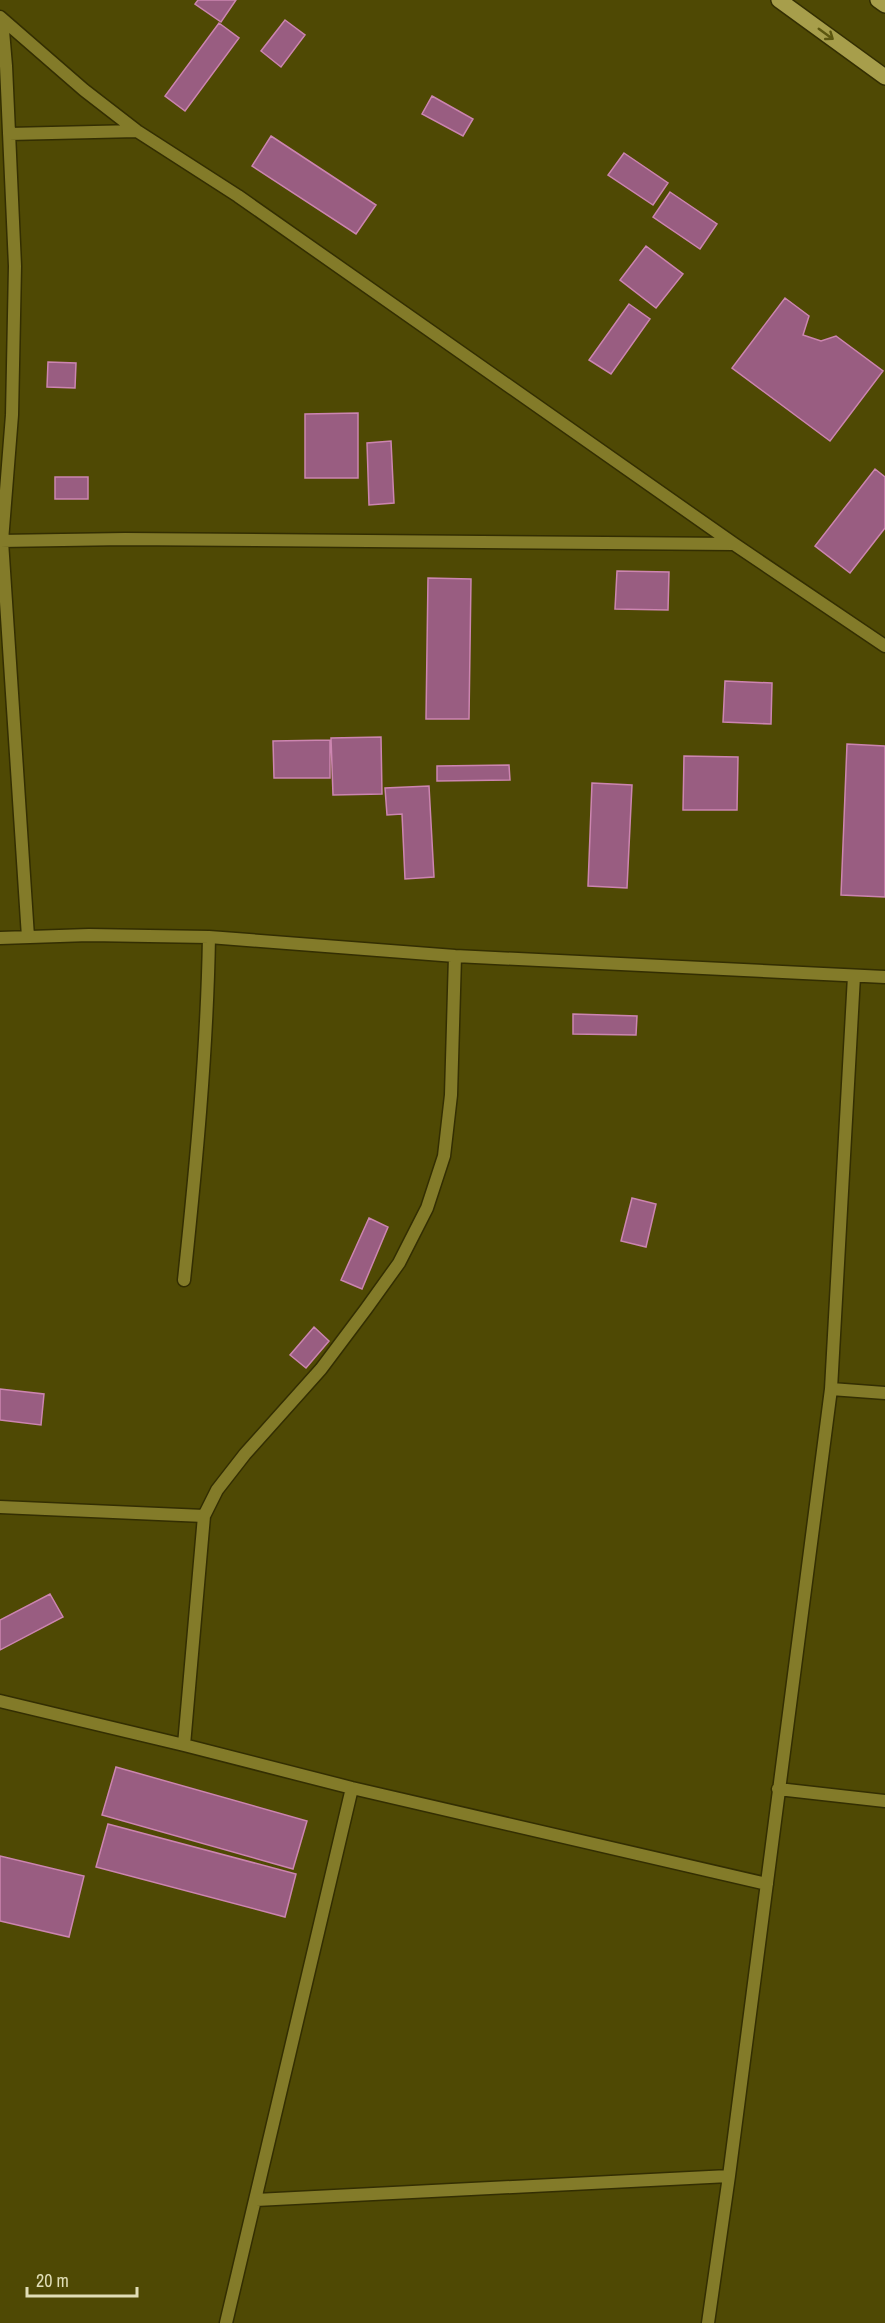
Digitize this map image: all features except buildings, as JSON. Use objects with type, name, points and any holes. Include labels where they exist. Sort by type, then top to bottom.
[{"type":"main road","points":[[779,0],[885,77]]},
{"type":"main road","points":[[878,0],[885,5]]},
{"type":"street","points":[[1,18],[84,90],[137,131],[238,196],[734,544],[885,646]]},
{"type":"street","points":[[1,18],[15,266],[12,415],[1,541],[28,937]]},
{"type":"street","points":[[9,134],[137,131]]},
{"type":"street","points":[[1,541],[137,539],[734,544]]},
{"type":"street","points":[[0,938],[89,935],[209,937],[455,956],[885,977]]},
{"type":"street","points":[[184,1280],[207,1032],[209,937]]},
{"type":"street","points":[[184,1745],[204,1516],[217,1490],[245,1454],[321,1369],[379,1291],[399,1263],[427,1208],[444,1156],[451,1095],[455,956]]},
{"type":"street","points":[[708,2323],[831,1389],[854,976]]},
{"type":"street","points":[[831,1389],[885,1393]]},
{"type":"street","points":[[0,1507],[204,1516]]},
{"type":"street","points":[[0,1701],[352,1788],[767,1884]]},
{"type":"street","points":[[226,2323],[352,1788]]},
{"type":"street","points":[[778,1789],[885,1802]]},
{"type":"street","points":[[256,2199],[729,2176]]}]
